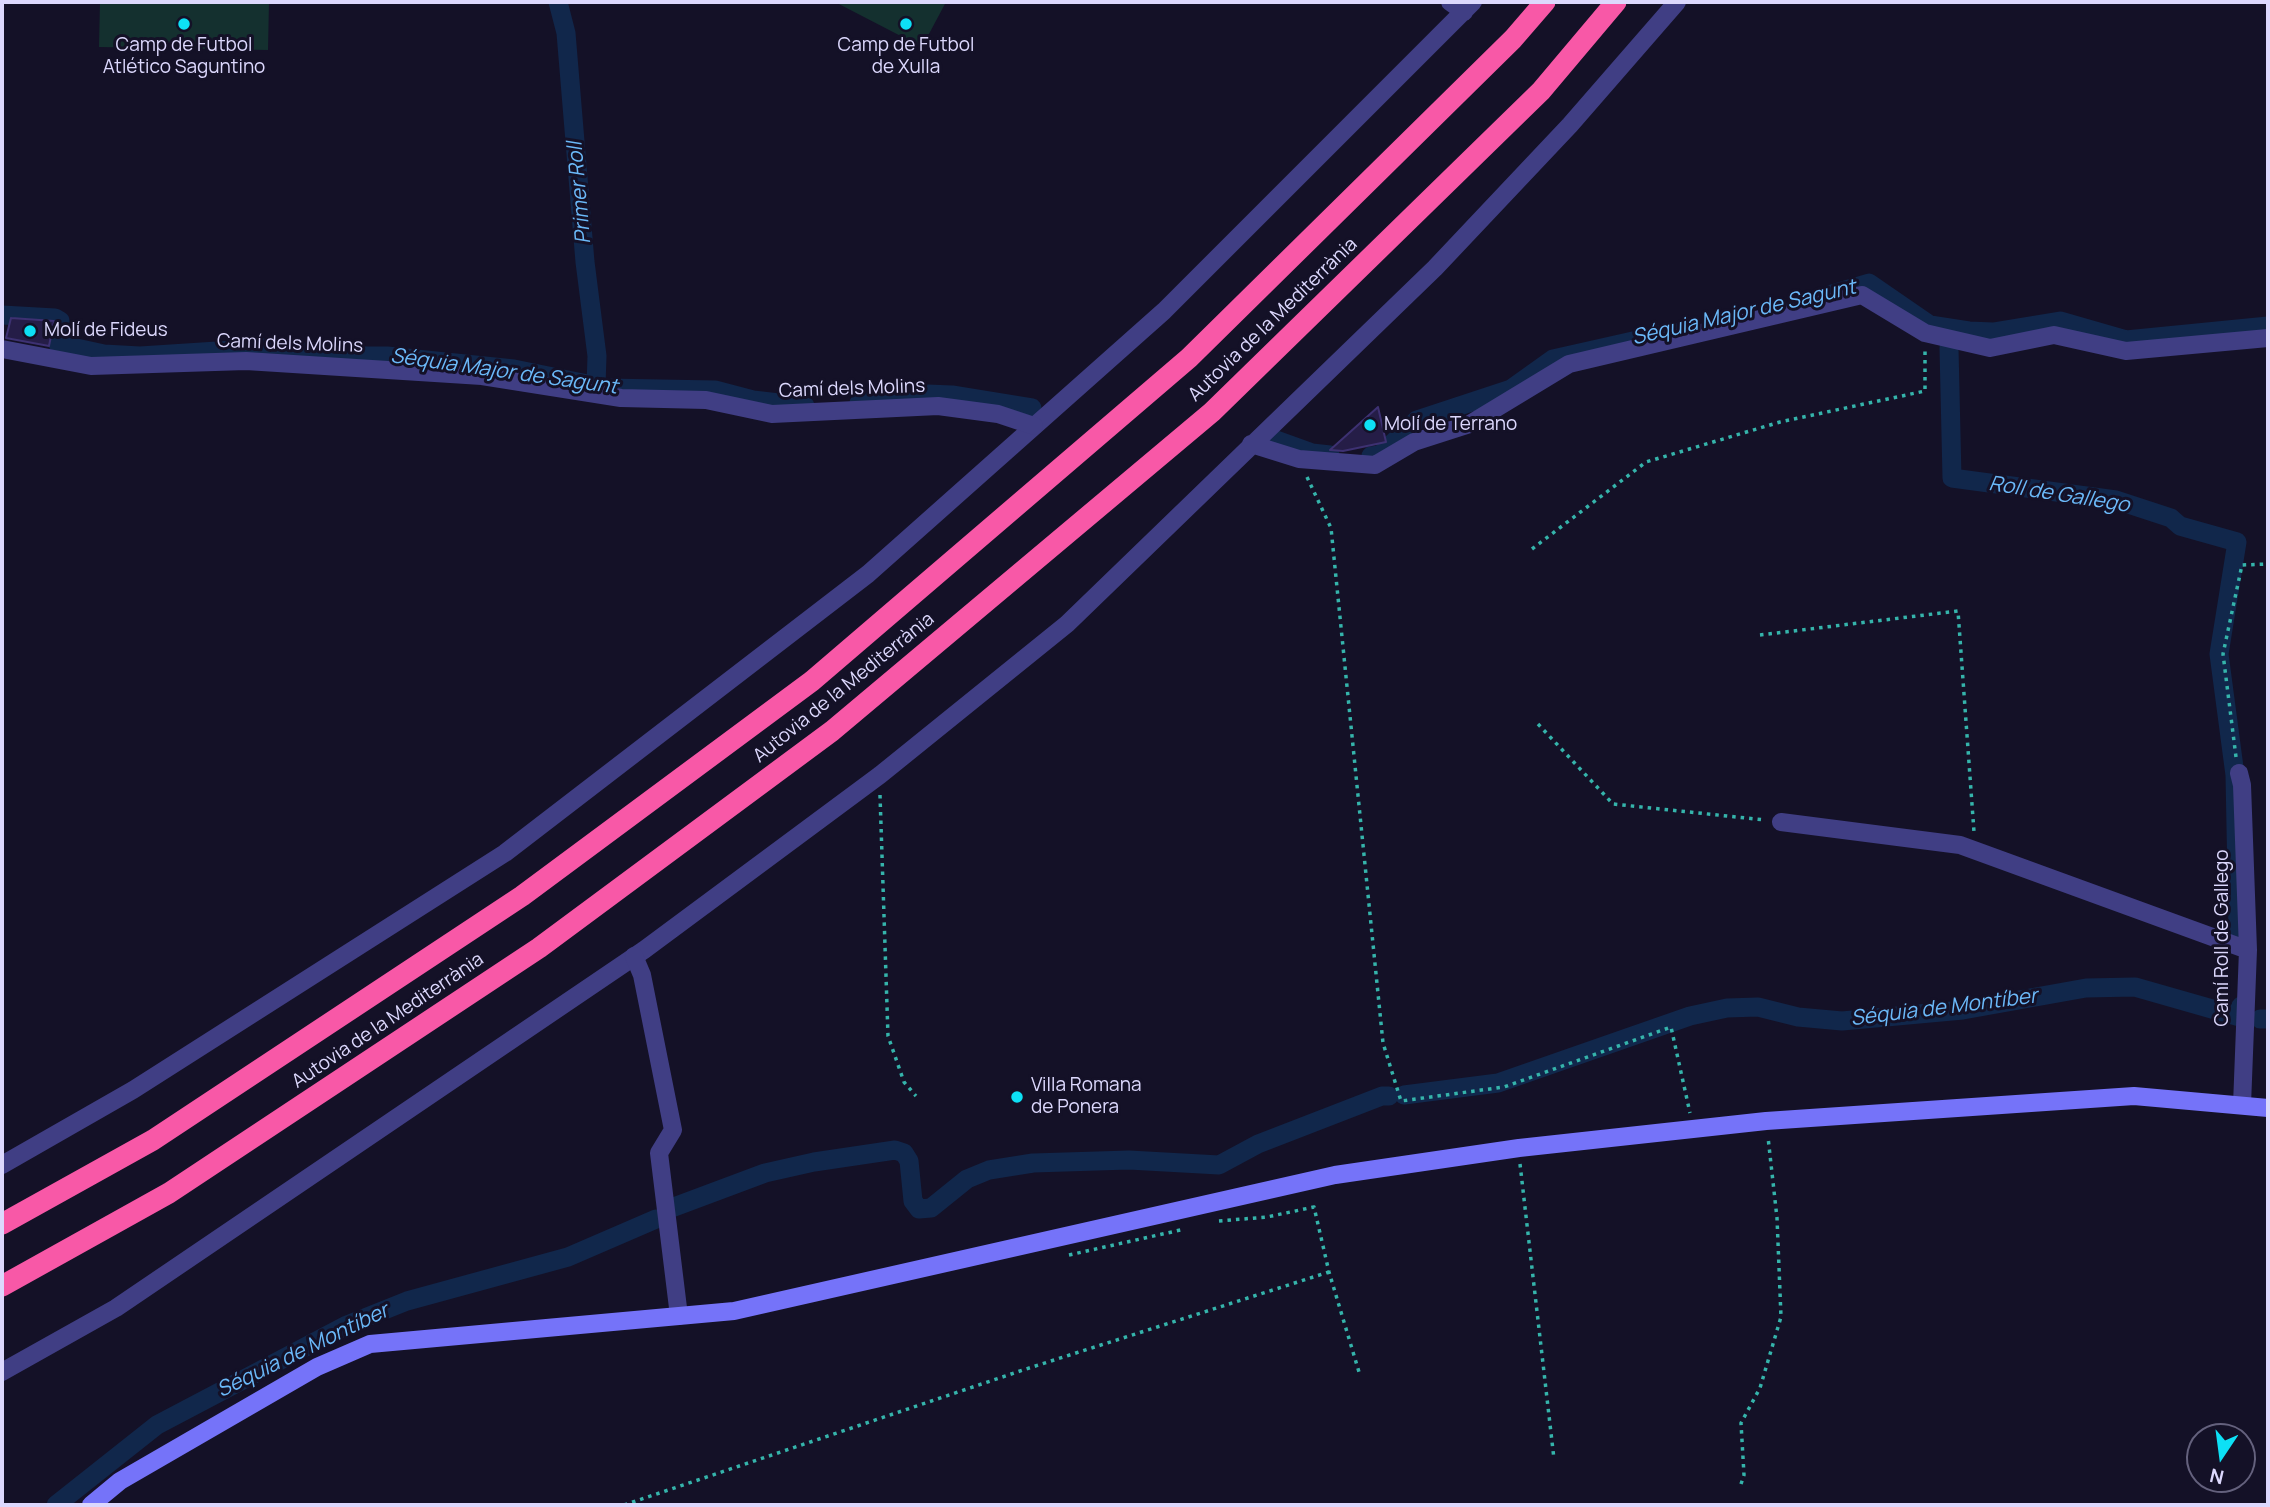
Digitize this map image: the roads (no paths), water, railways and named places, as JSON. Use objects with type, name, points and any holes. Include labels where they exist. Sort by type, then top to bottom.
[{"type":"highway","name":"Autovia de la Mediterrània","points":[[2,1224],[153,1140],[522,896],[812,681],[1189,358],[1513,39],[1545,2]]},
{"type":"highway","name":"Autovia de la Mediterrània","points":[[2,1286],[169,1193],[539,948],[832,731],[1212,412],[1541,91],[1616,2]]},
{"type":"main road","points":[[92,1505],[120,1481],[143,1467],[317,1367],[370,1344],[734,1311],[1335,1175],[1519,1148],[1766,1121],[2134,1096],[2268,1108]]},
{"type":"street","points":[[2,1371],[116,1308],[634,956],[880,775],[1067,624],[1435,268],[1570,125],[1677,2]]},
{"type":"street","points":[[2,1165],[133,1090],[505,853],[868,574],[1164,311],[1462,5]]},
{"type":"street","points":[[1251,444],[1299,459],[1375,465],[1414,442],[1469,424],[1569,363],[1862,295],[1925,333],[1990,348],[2054,335],[2126,351],[2268,338]]},
{"type":"street","name":"Camí dels Molins","points":[[2,349],[92,366],[246,361],[482,376],[621,398],[706,400],[772,414],[938,406],[998,414],[1034,426]]},
{"type":"street","name":"Camí Roll de Gallego","points":[[2239,772],[2242,785],[2248,950],[2242,1105]]},
{"type":"street","points":[[1781,822],[1960,845],[2248,950]]},
{"type":"street","points":[[634,956],[642,975],[673,1130],[659,1153],[679,1316]]},
{"type":"waterway","name":"Primer Roll","points":[[558,2],[566,33],[585,262],[597,356],[596,386]]},
{"type":"waterway","name":"Séquia Major de Sagunt","points":[[1818,298],[1869,283],[1930,325],[1969,331],[1993,332],[2060,321],[2126,340],[2268,326]]},
{"type":"waterway","name":"Séquia Major de Sagunt","points":[[2,315],[55,318],[60,321],[58,344],[104,354],[140,356],[279,347],[320,356],[387,356],[514,369],[607,388],[715,390],[753,400],[805,406]]},
{"type":"waterway","name":"Séquia Major de Sagunt","points":[[1371,456],[1380,455],[1417,420],[1511,389],[1553,359],[1673,332]]},
{"type":"waterway","name":"Roll de Gallego","points":[[1949,348],[1952,478],[2116,500],[2171,518],[2180,526],[2237,542],[2219,654],[2235,775],[2238,929]]},
{"type":"waterway","name":"Séquia Major de Sagunt","points":[[859,403],[927,394],[952,395],[1032,408]]},
{"type":"waterway","name":"Séquia Major de Sagunt","points":[[1276,440],[1312,453],[1330,455]]},
{"type":"waterway","name":"Séquia de Montíber","points":[[1404,1095],[1498,1083],[1690,1016],[1727,1008],[1758,1007],[1798,1017],[1842,1021],[1963,1010],[2086,988],[2135,987],[2240,1017],[2241,1006]]},
{"type":"waterway","name":"Séquia de Montíber","points":[[2260,1019],[2268,1019]]},
{"type":"waterway","name":"Séquia de Montíber","points":[[674,1207],[765,1173],[814,1162],[895,1150],[904,1153],[909,1161],[913,1201],[919,1209],[931,1208],[967,1179],[989,1170],[1033,1163],[1129,1160],[1219,1165],[1258,1144],[1382,1096],[1389,1096]]},
{"type":"waterway","name":"Séquia de Montíber","points":[[56,1505],[157,1425],[347,1325],[407,1301],[568,1257],[656,1219]]},
{"type":"place","name":"Camp de Futbol Atlético Saguntino","points":[[184,24]]},
{"type":"place","name":"Camp de Futbol de Xulla","points":[[906,24]]},
{"type":"place","name":"Molí de Fideus","points":[[30,331]]},
{"type":"place","name":"Molí de Terrano","points":[[1370,425]]},
{"type":"place","name":"Villa Romana de Ponera","points":[[1017,1097]]}]
